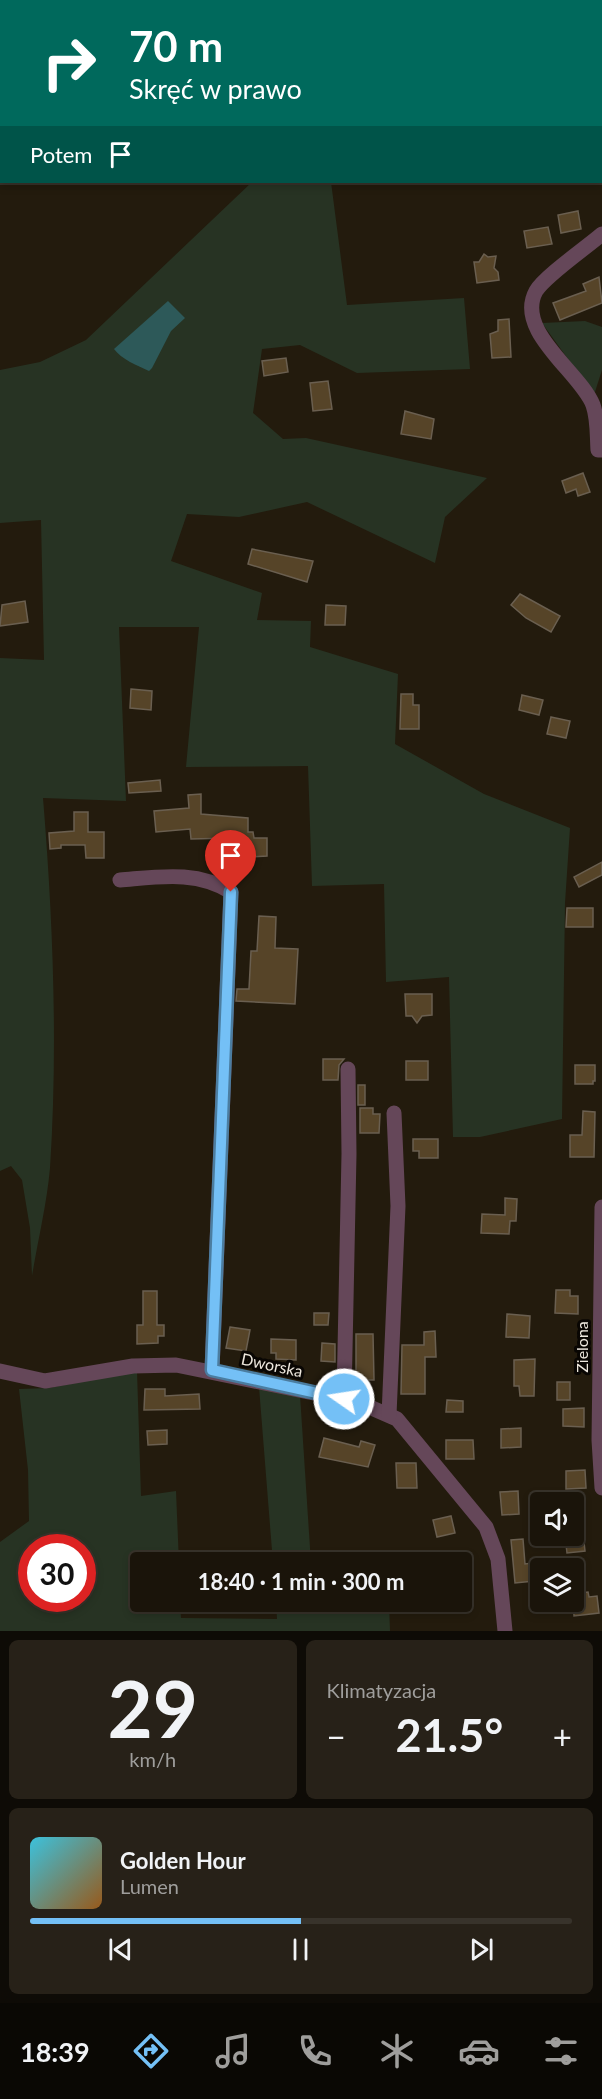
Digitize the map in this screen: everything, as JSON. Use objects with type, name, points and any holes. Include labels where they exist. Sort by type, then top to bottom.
[{"type":"street","points":[[600,450],[592,404],[549,347],[534,321],[532,309],[537,290],[602,234]]},
{"type":"street","points":[[120,880],[177,876],[215,882],[231,892],[212,1370]]},
{"type":"street","points":[[344,1399],[349,1154],[348,1068]]},
{"type":"street","points":[[389,1415],[398,1206],[394,1113]]},
{"type":"street","name":"Zielona","points":[[602,1207],[599,1440],[602,1488]]},
{"type":"street","name":"Dworska","points":[[0,1371],[45,1381],[133,1366],[176,1365],[212,1370],[344,1399],[397,1419],[486,1527],[498,1559],[505,1631]]},
{"type":"green space","points":[[251,183],[331,183],[347,305],[464,298],[470,369],[357,373],[300,345],[262,349],[253,413],[283,439],[306,438],[487,478],[445,517],[435,563],[307,502],[239,517],[187,514],[171,561],[262,593],[257,620],[311,621],[310,647],[398,674],[395,744],[484,794],[570,828],[565,903],[562,1119],[480,1137],[453,1137],[449,977],[386,982],[384,884],[312,886],[308,766],[186,767],[199,627],[119,627],[126,801],[43,798],[52,936],[54,1075],[49,1181],[32,1276],[30,1228],[22,1180],[11,1166],[0,1171],[0,658],[44,660],[41,520],[0,523],[0,370],[40,362],[86,340]]},
{"type":"green space","points":[[585,321],[602,327],[602,370],[594,395],[542,323]]},
{"type":"green space","points":[[137,1371],[141,1496],[176,1491],[179,1552],[130,1552],[130,1612],[181,1612],[181,1618],[277,1619],[277,1612],[389,1612],[390,1631],[0,1631],[0,1542],[29,1521],[28,1470],[19,1389],[49,1388]]},
{"type":"green space","points":[[259,1387],[300,1395],[310,1552],[272,1552]]},
{"type":"water","points":[[168,301],[185,318],[171,331],[152,368],[149,371],[117,353],[114,349]]},
{"type":"building","points":[[578,211],[581,229],[561,233],[558,215]]},
{"type":"building","points":[[548,227],[552,244],[527,248],[524,231]]},
{"type":"building","points":[[484,254],[488,257],[496,256],[494,268],[498,272],[499,280],[477,283],[474,262],[479,262]]},
{"type":"building","points":[[599,277],[602,303],[560,320],[553,303],[586,291],[583,284]]},
{"type":"building","points":[[509,319],[511,357],[492,358],[490,334],[498,331],[498,320]]},
{"type":"building","points":[[286,358],[288,372],[264,376],[262,361]]},
{"type":"building","points":[[328,381],[332,409],[313,411],[310,383]]},
{"type":"building","points":[[405,411],[434,419],[431,439],[401,434]]},
{"type":"building","points":[[583,473],[590,492],[578,496],[576,489],[566,493],[562,481]]},
{"type":"building","points":[[252,549],[313,561],[307,582],[248,564]]},
{"type":"building","points":[[520,594],[560,616],[551,632],[526,618],[511,605]]},
{"type":"building","points":[[25,601],[28,622],[0,626],[2,605]]},
{"type":"building","points":[[326,605],[346,606],[345,625],[325,625]]},
{"type":"building","points":[[131,689],[152,691],[151,710],[130,708]]},
{"type":"building","points":[[401,694],[413,694],[413,705],[419,705],[419,729],[400,729]]},
{"type":"building","points":[[522,695],[543,700],[539,715],[519,710]]},
{"type":"building","points":[[551,717],[570,721],[566,738],[547,734]]},
{"type":"building","points":[[160,780],[161,791],[129,793],[128,783]]},
{"type":"building","points":[[201,794],[201,814],[248,818],[248,832],[253,832],[254,838],[267,838],[267,856],[248,857],[248,849],[241,849],[241,845],[233,845],[232,838],[191,839],[190,829],[156,832],[154,811],[189,808],[188,795]]},
{"type":"building","points":[[74,812],[88,812],[88,832],[104,832],[104,858],[86,858],[85,845],[61,845],[61,848],[50,849],[49,833],[74,831]]},
{"type":"building","points":[[602,862],[602,875],[579,887],[574,877]]},
{"type":"building","points":[[567,908],[593,908],[593,927],[566,927]]},
{"type":"building","points":[[259,916],[276,917],[275,948],[298,949],[295,1004],[236,1001],[237,989],[249,989],[251,951],[257,951]]},
{"type":"building","points":[[405,994],[432,994],[432,1015],[422,1016],[417,1023],[412,1016],[406,1016]]},
{"type":"building","points":[[323,1059],[344,1059],[339,1065],[338,1080],[323,1080]]},
{"type":"building","points":[[406,1061],[428,1061],[428,1080],[406,1080]]},
{"type":"building","points":[[575,1065],[595,1065],[593,1084],[575,1084]]},
{"type":"building","points":[[358,1085],[365,1085],[365,1105],[358,1105]]},
{"type":"building","points":[[360,1108],[373,1108],[373,1114],[380,1114],[379,1133],[360,1133]]},
{"type":"building","points":[[583,1111],[595,1112],[594,1157],[570,1157],[570,1135],[582,1135]]},
{"type":"building","points":[[413,1139],[438,1139],[438,1158],[419,1158],[419,1151],[413,1151]]},
{"type":"building","points":[[505,1198],[517,1199],[516,1221],[510,1221],[509,1234],[481,1233],[482,1214],[505,1215]]},
{"type":"building","points":[[556,1290],[570,1290],[570,1296],[578,1296],[578,1314],[555,1313]]},
{"type":"building","points":[[143,1291],[157,1291],[157,1325],[164,1325],[164,1336],[158,1336],[158,1343],[137,1344],[137,1325],[143,1325]]},
{"type":"building","points":[[314,1313],[329,1313],[328,1325],[314,1325]]},
{"type":"building","points":[[507,1314],[530,1316],[529,1338],[506,1337]]},
{"type":"building","points":[[230,1327],[250,1330],[246,1351],[226,1348]]},
{"type":"building","points":[[435,1331],[436,1357],[425,1357],[425,1394],[401,1394],[402,1345],[424,1345],[424,1332]]},
{"type":"building","points":[[356,1334],[373,1334],[374,1380],[356,1380]]},
{"type":"building","points":[[271,1339],[296,1340],[296,1360],[276,1359],[276,1353],[271,1353]]},
{"type":"building","points":[[322,1343],[335,1344],[335,1362],[321,1361]]},
{"type":"building","points":[[535,1359],[534,1396],[520,1396],[519,1386],[514,1386],[514,1360]]},
{"type":"building","points":[[557,1382],[570,1382],[570,1400],[557,1400]]},
{"type":"building","points":[[145,1389],[165,1389],[165,1396],[199,1394],[200,1409],[144,1410]]},
{"type":"building","points":[[447,1400],[463,1401],[463,1412],[446,1412]]},
{"type":"building","points":[[584,1408],[584,1427],[563,1426],[563,1409]]},
{"type":"building","points":[[521,1428],[521,1447],[501,1448],[501,1429]]},
{"type":"building","points":[[167,1430],[167,1444],[148,1445],[147,1431]]},
{"type":"building","points":[[324,1438],[359,1447],[361,1441],[375,1445],[368,1467],[319,1457]]},
{"type":"building","points":[[446,1440],[473,1440],[474,1459],[446,1459]]},
{"type":"building","points":[[396,1463],[416,1463],[417,1488],[397,1488]]},
{"type":"building","points":[[585,1470],[586,1488],[566,1489],[566,1471]]},
{"type":"building","points":[[518,1491],[519,1514],[502,1515],[500,1492]]},
{"type":"building","points":[[451,1516],[455,1533],[437,1537],[433,1520]]},
{"type":"building","points":[[523,1539],[525,1564],[530,1563],[530,1581],[515,1583],[511,1540]]},
{"type":"building","points":[[584,1542],[585,1551],[567,1553],[566,1546],[584,1546]]},
{"type":"building","points":[[588,1592],[589,1597],[597,1596],[599,1613],[574,1616],[574,1612],[584,1612],[584,1593]]},
{"type":"route","points":[[231,892],[212,1370],[344,1399]]}]
